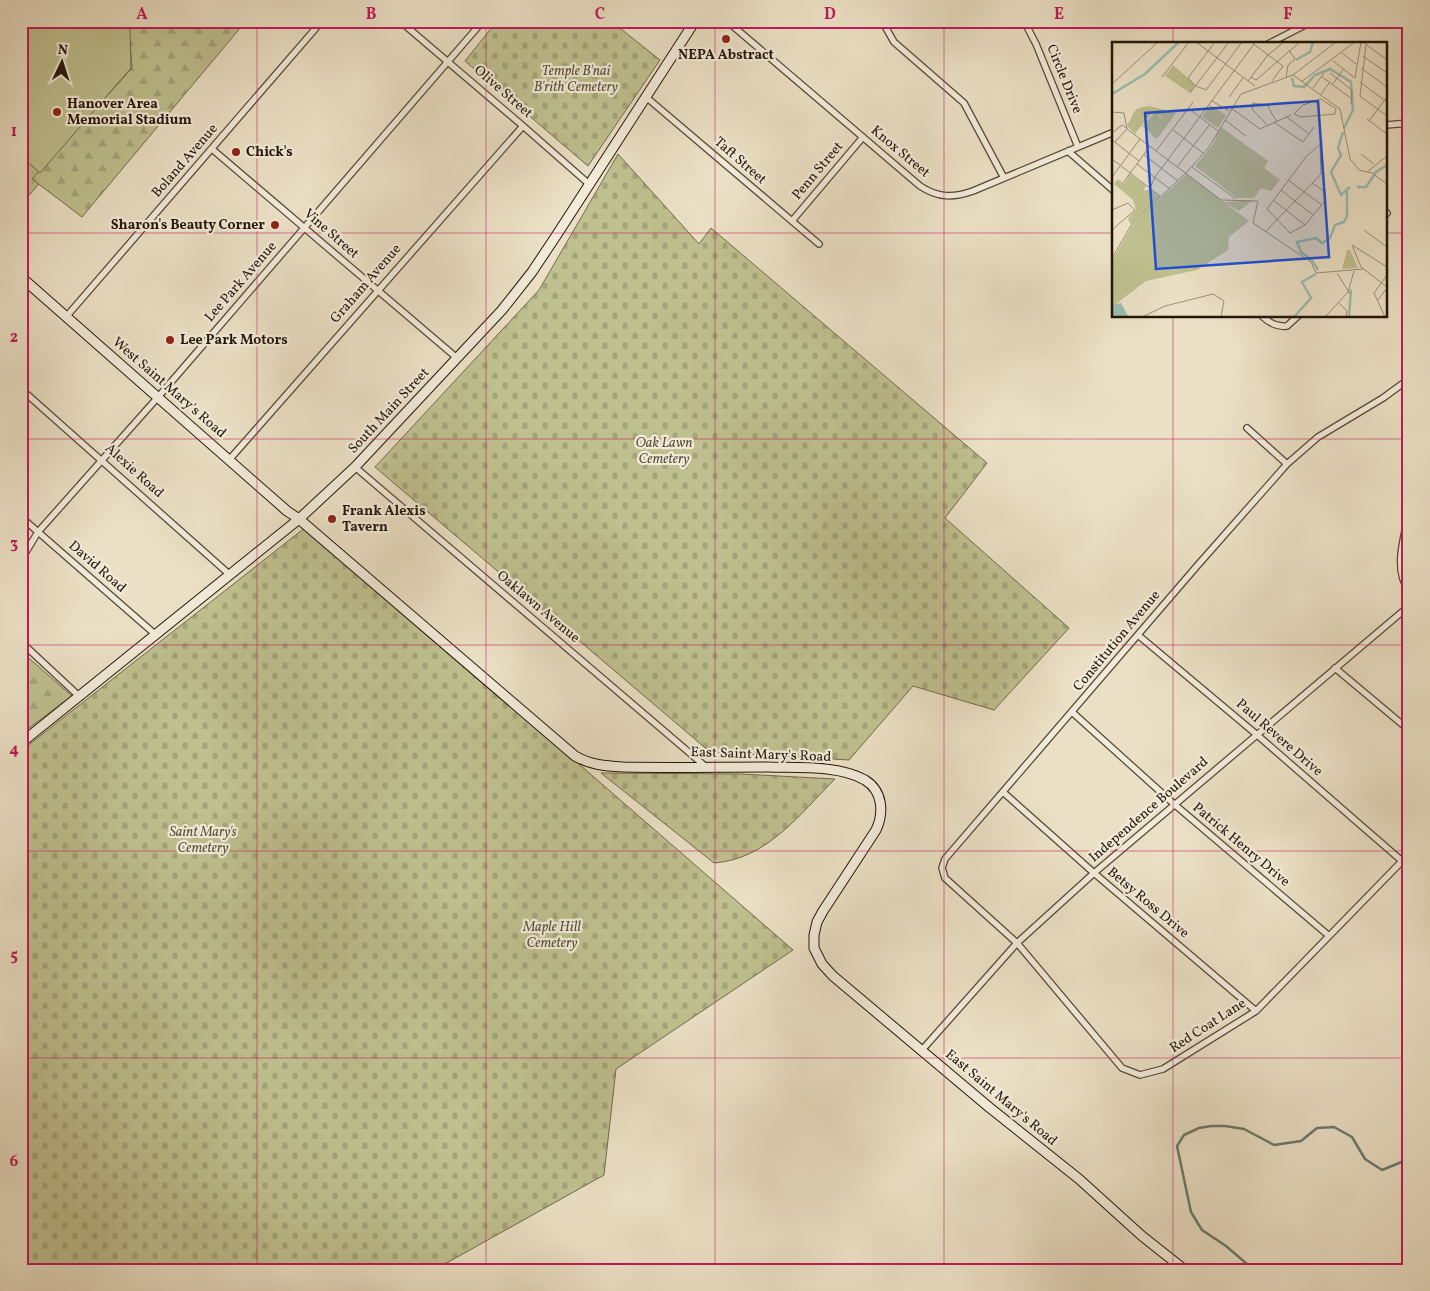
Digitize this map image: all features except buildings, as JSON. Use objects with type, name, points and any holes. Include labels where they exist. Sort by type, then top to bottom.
[{"type":"street","name":"Boland Avenue","points":[[66,317],[322,21]]},
{"type":"street","name":"Olive Street","points":[[400,21],[589,184]]},
{"type":"street","name":"Lee Park Avenue","points":[[21,560],[38,532],[159,396],[483,21]]},
{"type":"street","name":"Knox Street","points":[[726,21],[920,186],[938,196],[960,196],[1112,133]]},
{"type":"street","points":[[882,21],[894,42],[964,103],[1004,178]]},
{"type":"street","name":"Circle Drive","points":[[1024,21],[1036,44],[1078,147]]},
{"type":"street","points":[[1272,42],[1313,21]]},
{"type":"street","name":"South Main Street","points":[[21,743],[299,519],[355,467],[502,310],[532,272],[646,96],[690,23]]},
{"type":"street","name":"Taft Street","points":[[646,96],[819,244]]},
{"type":"street","points":[[1388,125],[1409,123]]},
{"type":"street","name":"Graham Avenue","points":[[229,460],[523,126]]},
{"type":"street","name":"Penn Street","points":[[792,222],[863,137]]},
{"type":"street","name":"Vine Street","points":[[212,149],[457,358]]},
{"type":"street","points":[[1068,152],[1112,189]]},
{"type":"street","name":"West Saint Mary's Road","points":[[21,277],[159,396],[287,511],[299,519]]},
{"type":"street","points":[[1265,318],[1274,325],[1280,326],[1287,326],[1296,318]]},
{"type":"street","name":"Constitution Avenue","points":[[1017,943],[945,878],[942,868],[945,859],[1288,464],[1318,437],[1383,398],[1409,378]]},
{"type":"street","name":"Alexie Road","points":[[21,389],[230,574]]},
{"type":"street","points":[[1247,428],[1288,464]]},
{"type":"street","name":"Oaklawn Avenue","points":[[355,467],[705,766]]},
{"type":"street","points":[[1409,513],[1400,555],[1400,572],[1409,592]]},
{"type":"street","name":"David Road","points":[[21,517],[156,635]]},
{"type":"street","name":"East Saint Mary's Road","points":[[299,519],[583,761],[604,766],[813,768],[846,772],[865,780],[877,791],[881,806],[881,819],[876,830],[823,911],[816,929],[814,948],[822,964],[833,976],[990,1108],[1079,1179],[1142,1236],[1186,1270]]},
{"type":"street","name":"Independence Boulevard","points":[[922,1050],[1017,943],[1174,804],[1409,606]]},
{"type":"street","name":"Paul Revere Drive","points":[[1138,635],[1256,734],[1402,861]]},
{"type":"street","points":[[21,642],[80,697]]},
{"type":"street","points":[[1335,668],[1409,730]]},
{"type":"street","name":"Patrick Henry Drive","points":[[1072,712],[1174,804],[1328,935]]},
{"type":"street","name":"Betsy Ross Drive","points":[[1003,792],[1094,873],[1256,1011]]},
{"type":"street","name":"Red Coat Lane","points":[[1017,943],[1122,1068],[1140,1075],[1163,1069],[1256,1011],[1409,854]]},
{"type":"green space","name":"Hanover Area Memorial Stadium","points":[[34,21],[120,21],[130,30],[131,68],[40,173],[21,156],[21,35]]},
{"type":"green space","points":[[120,21],[246,21],[82,217],[32,179],[132,68],[129,29]]},
{"type":"green space","name":"Temple B'nai B'rith Cemetery","points":[[497,21],[611,21],[660,60],[588,166],[465,61]]},
{"type":"green space","name":"Oak Lawn Cemetery","points":[[618,154],[699,244],[711,228],[987,463],[945,518],[1069,628],[994,710],[913,686],[849,760],[710,752],[375,467],[539,290]]},
{"type":"green space","points":[[21,156],[39,172],[33,179],[39,184],[21,204]]},
{"type":"green space","name":"Saint Mary's Cemetery","points":[[306,527],[793,950],[616,1069],[604,1175],[434,1270],[21,1270],[21,751]]},
{"type":"green space","points":[[21,651],[72,696],[21,734]]},
{"type":"green space","points":[[601,773],[741,774],[835,779],[795,820],[766,844],[733,860],[714,863]]},
{"type":"waterway","points":[[1254,1270],[1226,1246],[1202,1230],[1191,1212],[1177,1146],[1184,1135],[1199,1128],[1225,1126],[1244,1129],[1274,1145],[1301,1141],[1317,1128],[1334,1127],[1352,1137],[1365,1159],[1382,1170],[1409,1159]]},
{"type":"place","name":"NEPA Abstract","points":[[726,39]]},
{"type":"place","name":"Hanover Area Memorial Stadium","points":[[57,112]]},
{"type":"place","name":"Chick's","points":[[236,152]]},
{"type":"place","name":"Sharon's Beauty Corner","points":[[275,225]]},
{"type":"place","name":"Lee Park Motors","points":[[170,340]]},
{"type":"place","name":"Frank Alexis Tavern","points":[[332,519]]},
{"type":"park label","name":"Maple Hill Cemetery","points":[[552,936]]}]
